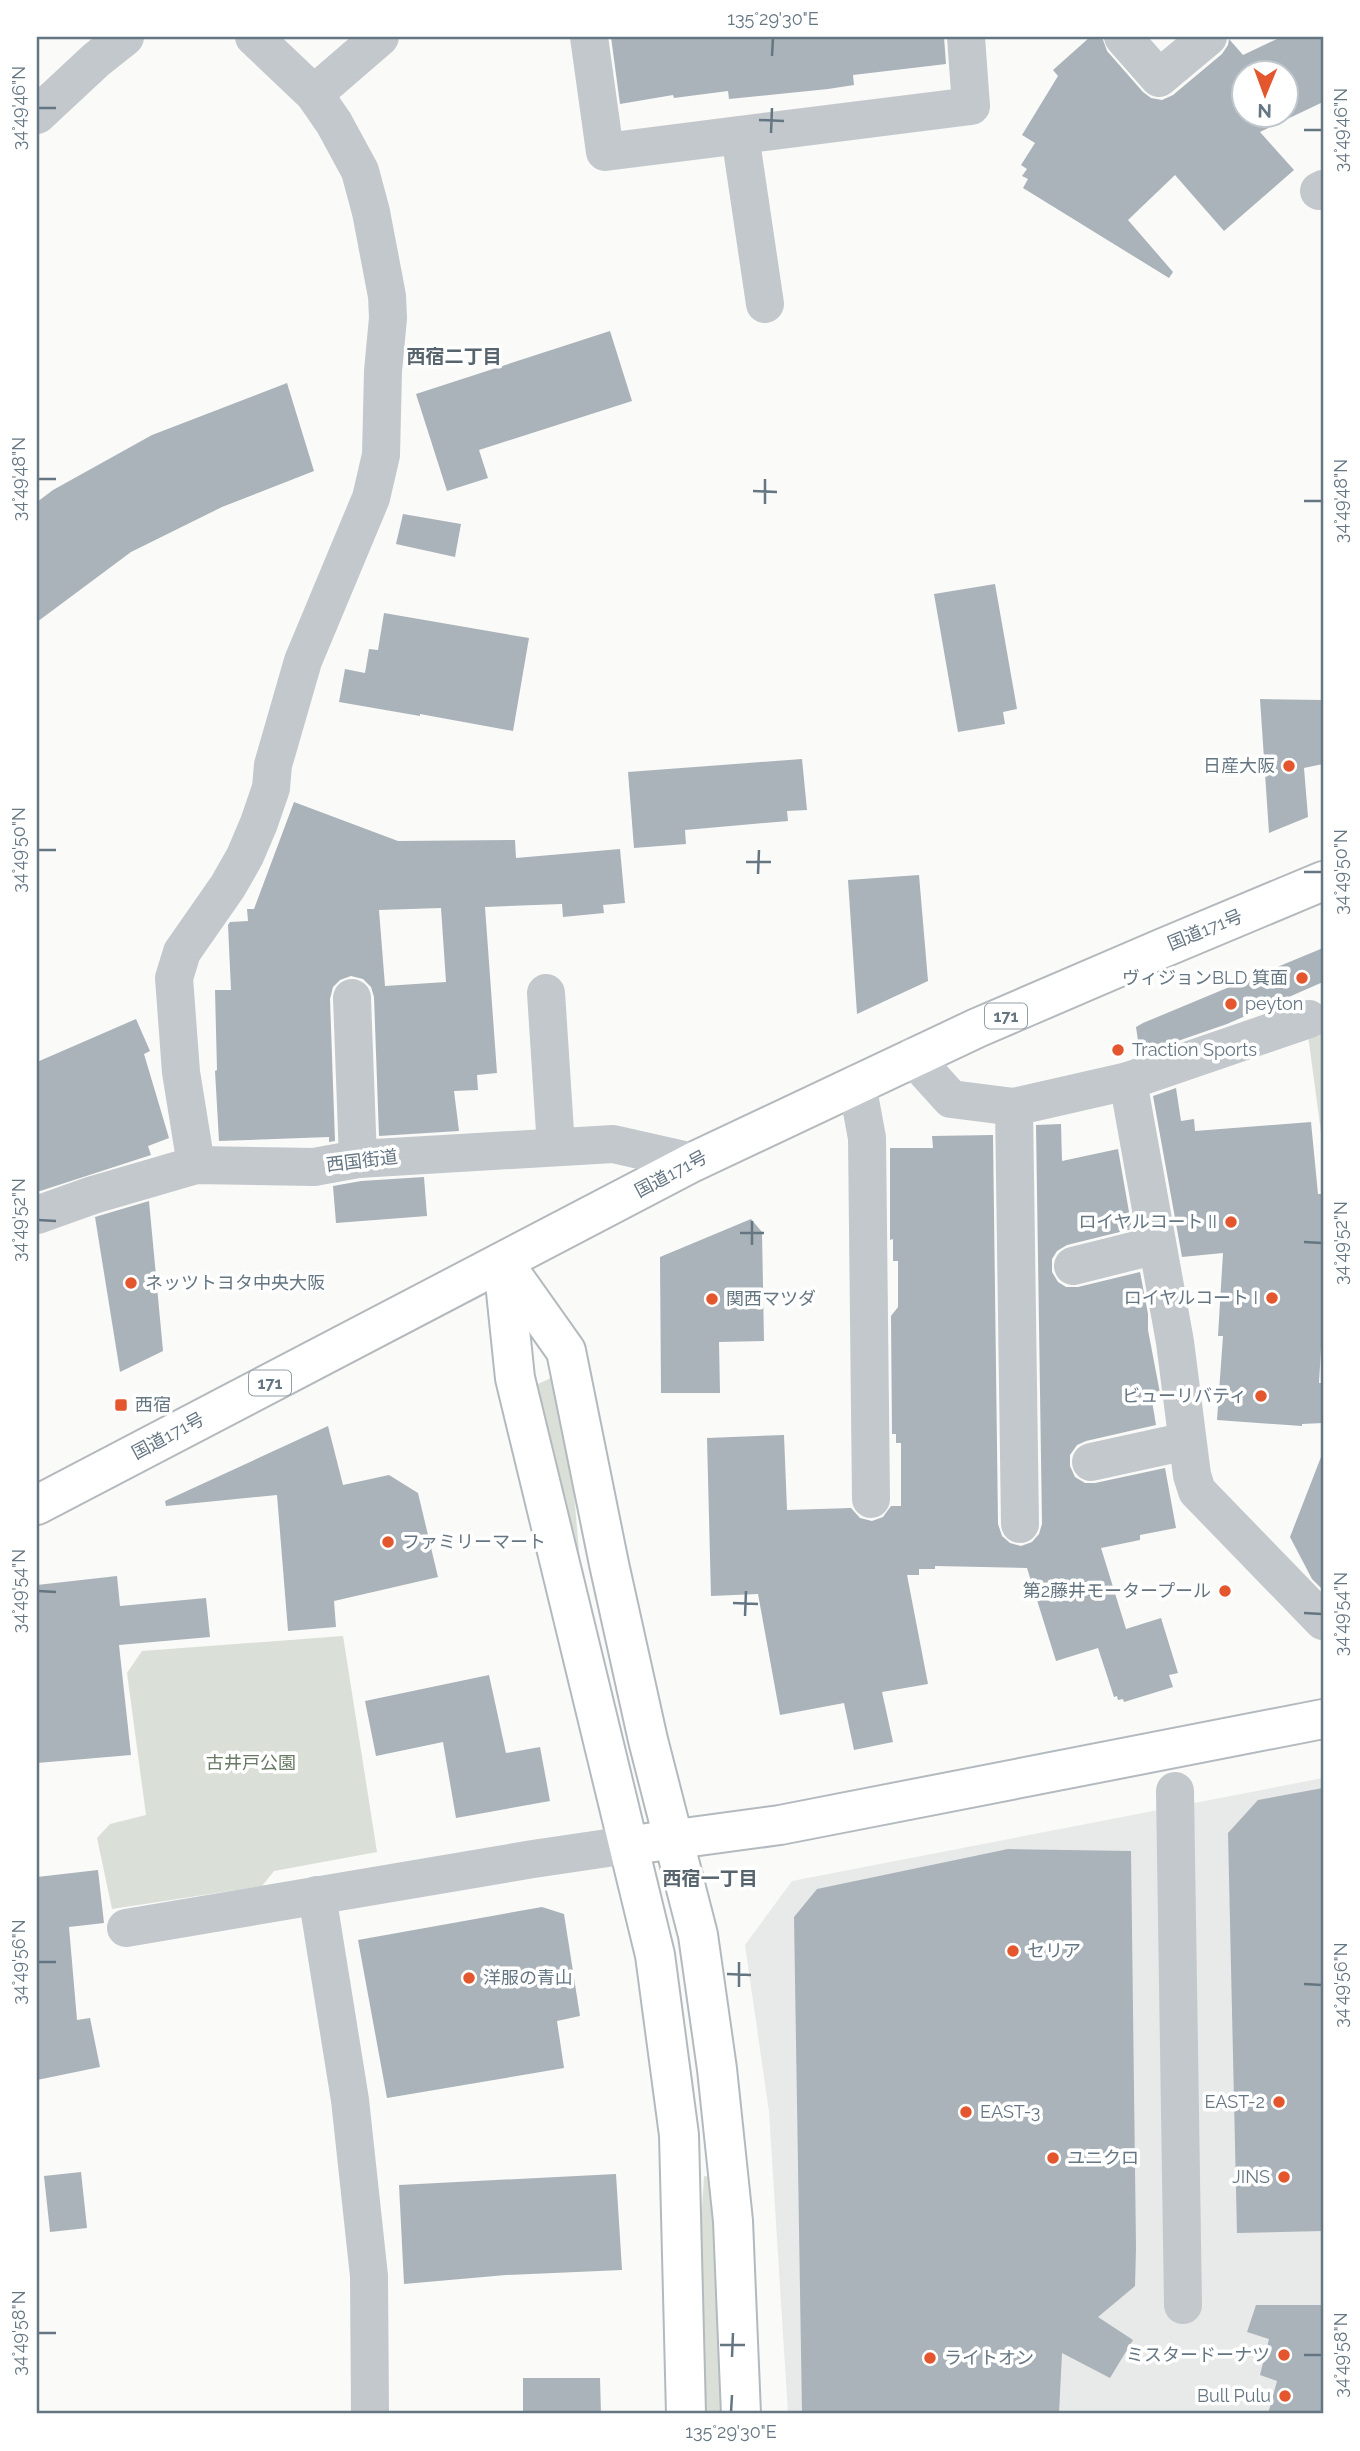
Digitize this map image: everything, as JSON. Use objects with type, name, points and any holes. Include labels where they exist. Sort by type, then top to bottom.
[{"type":"main road","name":"国道171号","points":[[37,1506],[693,1162],[913,1057],[1323,881]]},
{"type":"main road","points":[[503,1262],[566,1351],[648,1740],[698,1936],[717,2069],[733,2221],[741,2414]]},
{"type":"main road","points":[[503,1262],[515,1378],[655,1955],[679,2136],[686,2414]]},
{"type":"main road","points":[[628,1846],[780,1825],[1323,1719]]},
{"type":"street","points":[[37,115],[85,69],[125,37]]},
{"type":"street","points":[[196,1165],[181,1072],[174,978],[182,952],[234,875],[259,823],[271,788],[273,765],[303,661],[377,479],[388,318],[387,296],[371,212],[360,171],[334,123],[314,94],[254,37]]},
{"type":"street","points":[[314,94],[380,37]]},
{"type":"street","points":[[589,37],[605,152],[971,106],[966,37]]},
{"type":"street","points":[[1124,37],[1159,78],[1208,37]]},
{"type":"street","points":[[740,135],[765,304]]},
{"type":"street","points":[[546,993],[556,1147]]},
{"type":"street","points":[[352,998],[358,1159]]},
{"type":"street","points":[[913,1057],[951,1099],[1014,1107],[1128,1081],[1309,1019]]},
{"type":"street","points":[[1128,1081],[1175,1342],[1192,1475],[1197,1491],[1317,1606]]},
{"type":"street","points":[[857,1084],[867,1138],[871,1499]]},
{"type":"street","points":[[1014,1107],[1020,1524]]},
{"type":"street","name":"西国街道","points":[[37,1215],[93,1195],[196,1165],[314,1167],[358,1159],[613,1144],[693,1162]]},
{"type":"street","points":[[1073,1266],[1157,1245]]},
{"type":"street","points":[[1091,1462],[1187,1441]]},
{"type":"street","points":[[1175,1791],[1183,2305]]},
{"type":"street","points":[[126,1927],[533,1858],[628,1846]]},
{"type":"street","points":[[317,1895],[350,2100],[369,2276],[370,2414]]},
{"type":"shaded area","points":[[1323,1778],[1323,2414],[788,2414],[769,2112],[745,1945],[792,1881]]},
{"type":"green space","points":[[1323,1030],[1323,1147],[1308,1035]]},
{"type":"green space","points":[[555,1376],[569,1435],[580,1563],[536,1385]]},
{"type":"green space","name":"古井戸公園","points":[[343,1636],[377,1852],[274,1871],[262,1886],[112,1909],[97,1838],[110,1824],[146,1815],[127,1673],[142,1651]]},
{"type":"green space","points":[[704,2176],[710,2177],[721,2310],[723,2414],[702,2414],[698,2272]]},
{"type":"building","points":[[611,37],[944,37],[946,64],[853,75],[854,85],[828,89],[729,99],[728,91],[674,98],[673,95],[620,104]]},
{"type":"building","points":[[1090,37],[1102,37],[1107,51],[1143,92],[1151,98],[1162,100],[1173,95],[1222,54],[1229,39],[1243,55],[1281,37],[1323,37],[1323,102],[1300,113],[1300,60],[1230,60],[1230,130],[1264,130],[1260,132],[1294,170],[1224,231],[1175,175],[1128,220],[1173,272],[1169,278],[1023,188],[1028,179],[1022,176],[1027,169],[1021,165],[1035,143],[1022,135],[1058,76],[1053,70]]},
{"type":"building","points":[[610,331],[632,401],[479,450],[488,478],[447,491],[416,394]]},
{"type":"building","points":[[287,383],[314,471],[222,507],[131,552],[37,622],[37,502],[53,490],[152,435]]},
{"type":"building","points":[[403,514],[461,524],[455,557],[396,544]]},
{"type":"building","points":[[995,584],[1017,709],[1003,712],[1005,724],[958,732],[934,594]]},
{"type":"building","points":[[384,613],[529,638],[513,731],[339,702],[345,669],[365,673],[369,649],[378,650]]},
{"type":"building","name":"日産大阪","points":[[1260,699],[1323,700],[1323,764],[1304,768],[1308,817],[1269,833]]},
{"type":"building","points":[[802,759],[807,810],[787,811],[788,821],[685,830],[686,844],[634,848],[628,772]]},
{"type":"building","points":[[294,802],[398,841],[515,840],[516,858],[620,849],[625,903],[603,905],[604,913],[563,917],[562,904],[485,907],[497,1073],[477,1075],[478,1090],[454,1091],[459,1131],[379,1136],[374,997],[371,987],[363,979],[351,976],[340,980],[333,987],[330,999],[335,1141],[329,1142],[329,1137],[219,1141],[215,1071],[215,990],[231,990],[228,925],[230,922],[248,921],[247,909],[254,909]],"holes":[[[441,908],[446,982],[385,986],[379,910]]]},
{"type":"building","points":[[919,875],[928,981],[857,1014],[848,880]]},
{"type":"building","points":[[1323,948],[1323,982],[1227,1024],[1140,1054],[1136,1027]]},
{"type":"building","points":[[136,1019],[150,1051],[144,1054],[169,1138],[148,1146],[151,1155],[37,1192],[37,1062]]},
{"type":"building","points":[[1176,1088],[1181,1121],[1194,1119],[1195,1131],[1311,1122],[1318,1194],[1323,1194],[1323,1314],[1319,1383],[1323,1383],[1323,1423],[1302,1426],[1217,1420],[1223,1336],[1218,1336],[1223,1253],[1182,1257],[1153,1096]]},
{"type":"building","points":[[1061,1124],[1062,1161],[1118,1149],[1132,1229],[1067,1245],[1057,1251],[1052,1259],[1052,1272],[1058,1282],[1066,1287],[1078,1287],[1140,1272],[1160,1393],[1151,1395],[1156,1425],[1077,1445],[1070,1455],[1070,1466],[1075,1477],[1085,1483],[1165,1468],[1176,1528],[1140,1535],[1140,1540],[1101,1548],[1126,1629],[1161,1618],[1178,1673],[1169,1675],[1173,1687],[1124,1702],[1123,1699],[1118,1700],[1117,1696],[1114,1697],[1098,1648],[1056,1661],[1027,1568],[935,1566],[935,1569],[919,1569],[919,1575],[907,1575],[928,1684],[882,1692],[893,1742],[854,1750],[844,1703],[780,1715],[758,1594],[711,1596],[707,1438],[784,1435],[787,1510],[851,1508],[860,1518],[872,1521],[883,1517],[891,1506],[901,1506],[901,1443],[896,1443],[896,1434],[892,1434],[891,1316],[898,1307],[898,1261],[893,1261],[893,1239],[890,1240],[890,1148],[933,1148],[932,1136],[993,1135],[998,1524],[1002,1536],[1010,1543],[1021,1546],[1032,1542],[1039,1534],[1042,1524],[1036,1125]]},
{"type":"building","points":[[424,1177],[427,1216],[336,1223],[333,1186],[361,1181]]},
{"type":"building","name":"ネッツトヨタ中央大阪","points":[[149,1201],[163,1351],[120,1372],[95,1217]]},
{"type":"building","name":"関西マツダ","points":[[751,1219],[762,1232],[764,1341],[719,1342],[720,1393],[661,1393],[660,1257]]},
{"type":"building","points":[[328,1426],[343,1485],[389,1475],[418,1493],[438,1577],[334,1601],[336,1627],[288,1631],[277,1495],[166,1506],[165,1501]]},
{"type":"building","points":[[1321,1457],[1323,1590],[1312,1579],[1290,1537]]},
{"type":"building","points":[[117,1576],[120,1606],[206,1598],[210,1637],[119,1645],[131,1755],[37,1763],[37,1585]]},
{"type":"building","points":[[489,1675],[506,1753],[540,1747],[550,1801],[456,1818],[443,1742],[376,1756],[365,1701]]},
{"type":"building","name":"EAST-2","points":[[1323,1788],[1323,2231],[1237,2233],[1228,1833],[1258,1800]]},
{"type":"building","name":"EAST-3","points":[[1008,1849],[1131,1851],[1135,2286],[1098,2317],[1133,2340],[1110,2378],[1062,2353],[1059,2414],[802,2414],[794,1917],[817,1889]]},
{"type":"building","points":[[98,1870],[104,1923],[69,1927],[77,2020],[90,2018],[100,2067],[37,2080],[37,1877]]},
{"type":"building","name":"洋服の青山","points":[[542,1907],[564,1914],[580,2016],[557,2021],[564,2068],[387,2098],[358,1940]]},
{"type":"building","points":[[81,2172],[87,2228],[50,2232],[44,2176]]},
{"type":"building","points":[[616,2174],[622,2270],[506,2275],[404,2284],[399,2185]]},
{"type":"building","points":[[1256,2305],[1323,2305],[1323,2414],[1268,2414],[1277,2381],[1260,2375],[1269,2339],[1247,2332]]},
{"type":"building","points":[[523,2378],[600,2378],[601,2414],[523,2414]]},
{"type":"place","name":"日産大阪","points":[[1289,766]]},
{"type":"place","name":"ヴィジョンBLD 箕面","points":[[1302,978]]},
{"type":"place","name":"peyton","points":[[1231,1004]]},
{"type":"place","name":"Traction Sports","points":[[1118,1050]]},
{"type":"place","name":"ロイヤルコート II","points":[[1231,1222]]},
{"type":"place","name":"ネッツトヨタ中央大阪","points":[[131,1283]]},
{"type":"place","name":"ロイヤルコート I","points":[[1272,1298]]},
{"type":"place","name":"関西マツダ","points":[[712,1299]]},
{"type":"place","name":"ビューリバティ","points":[[1261,1396]]},
{"type":"place","name":"西宿","points":[[121,1405]]},
{"type":"place","name":"ファミリーマート","points":[[388,1542]]},
{"type":"place","name":"第2藤井モータープール","points":[[1225,1591]]},
{"type":"place","name":"セリア","points":[[1013,1951]]},
{"type":"place","name":"洋服の青山","points":[[469,1978]]},
{"type":"place","name":"EAST-2","points":[[1279,2102]]},
{"type":"place","name":"EAST-3","points":[[966,2112]]},
{"type":"place","name":"ユニクロ","points":[[1053,2158]]},
{"type":"place","name":"JINS","points":[[1284,2177]]},
{"type":"place","name":"ミスタードーナツ","points":[[1284,2355]]},
{"type":"place","name":"ライトオン","points":[[930,2358]]},
{"type":"place","name":"Bull Pulu","points":[[1285,2396]]},
{"type":"district","name":"西宿二丁目","points":[[454,356]]},
{"type":"district","name":"西宿一丁目","points":[[710,1878]]}]
